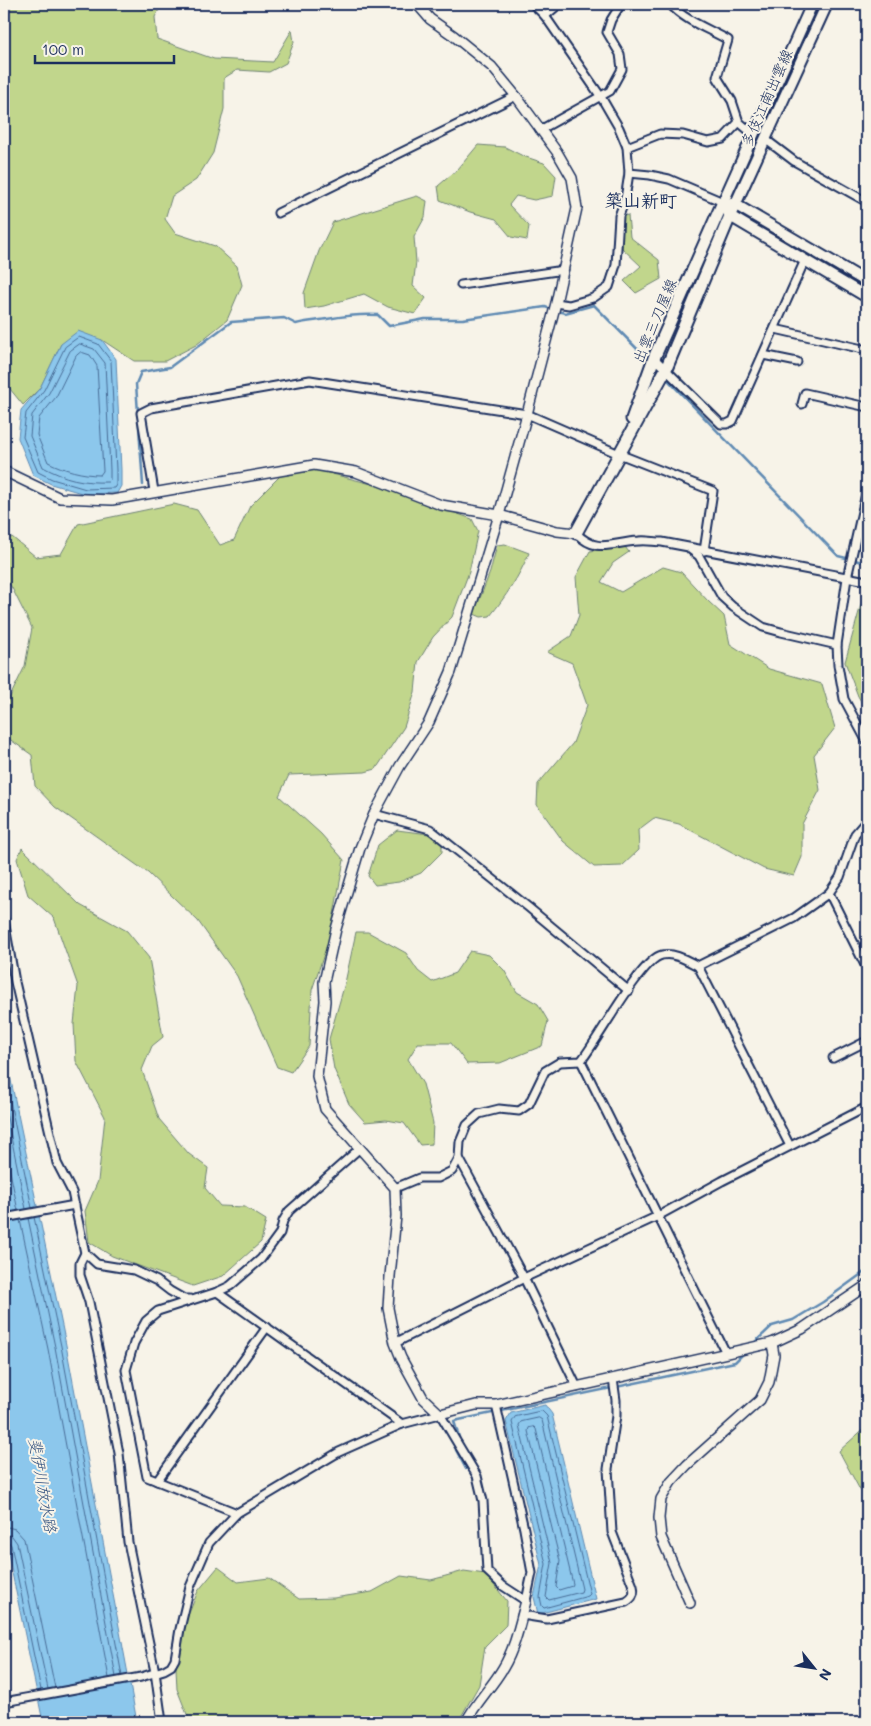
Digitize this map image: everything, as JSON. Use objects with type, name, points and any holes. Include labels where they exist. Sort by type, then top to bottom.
[{"type":"main road","name":"多伎江南出雲線","points":[[722,202],[812,4]]},
{"type":"main road","name":"多伎江南出雲線","points":[[730,216],[827,4]]},
{"type":"main road","points":[[722,202],[736,205],[867,282]]},
{"type":"main road","points":[[722,202],[730,216],[867,297]]},
{"type":"main road","name":"出雲三刀屋線","points":[[619,454],[654,358],[722,202]]},
{"type":"main road","name":"出雲三刀屋線","points":[[576,533],[666,369],[730,216]]},
{"type":"street","points":[[417,4],[430,18],[492,67],[516,96],[557,152],[572,178],[577,208],[556,303],[499,516],[447,680],[429,722],[400,766],[374,814],[355,866],[336,929],[324,982],[325,1001],[317,1076],[325,1109],[395,1188],[396,1216],[388,1308],[395,1344],[423,1398],[440,1414],[477,1476],[483,1501],[487,1571],[503,1586],[526,1601]]},
{"type":"street","points":[[533,4],[545,16],[601,97],[619,128],[627,147],[629,173],[625,199],[619,216],[616,266],[609,287],[593,298],[569,306],[556,303]]},
{"type":"street","points":[[545,16],[559,4]]},
{"type":"street","points":[[540,130],[610,91],[622,69],[620,54],[607,32],[611,20],[621,4]]},
{"type":"street","points":[[670,4],[676,11],[700,26],[728,40],[717,77],[732,101],[739,122],[753,134]]},
{"type":"street","points":[[278,213],[516,96]]},
{"type":"street","points":[[627,147],[660,134],[683,135],[708,142],[723,139],[739,122]]},
{"type":"street","points":[[765,139],[794,161],[867,202]]},
{"type":"street","points":[[629,173],[668,179],[722,202]]},
{"type":"street","points":[[654,358],[721,424],[733,421],[805,260]]},
{"type":"street","points":[[461,285],[564,270]]},
{"type":"street","points":[[775,329],[867,350]]},
{"type":"street","points":[[763,354],[797,362]]},
{"type":"street","points":[[154,491],[141,413],[151,408],[310,380],[527,414],[619,454],[713,491],[704,551]]},
{"type":"street","points":[[802,404],[805,393],[867,407]]},
{"type":"street","points":[[4,471],[60,498],[112,500],[154,491],[314,465],[356,472],[441,505],[499,516],[557,531],[576,533],[584,541],[597,546],[639,541],[662,542],[867,582]]},
{"type":"street","points":[[867,489],[847,578],[838,645],[838,665],[844,698],[867,742]]},
{"type":"street","points":[[858,532],[867,534]]},
{"type":"street","points":[[688,548],[699,556],[722,597],[733,607],[763,626],[838,645]]},
{"type":"street","points":[[374,814],[430,829],[629,991]]},
{"type":"street","points":[[698,966],[794,918],[829,894],[840,877],[855,834],[867,820]]},
{"type":"street","points":[[829,894],[867,969]]},
{"type":"street","points":[[4,920],[15,982],[57,1163],[72,1192],[85,1253],[97,1264],[134,1270],[158,1281],[184,1299],[198,1298]]},
{"type":"street","points":[[395,1188],[419,1178],[438,1178],[452,1171],[459,1158],[460,1142],[468,1125],[479,1114],[499,1109],[519,1111],[529,1104],[545,1071],[560,1062],[581,1061],[592,1048],[608,1020],[645,968],[660,955],[672,955],[698,966],[790,1146]]},
{"type":"street","points":[[833,1058],[867,1041]]},
{"type":"street","points":[[581,1061],[726,1353]]},
{"type":"street","points":[[395,1344],[524,1278],[658,1216],[867,1107]]},
{"type":"street","points":[[237,1513],[147,1477],[126,1370],[134,1342],[146,1321],[158,1312],[218,1292],[230,1286],[261,1259],[280,1233],[283,1220],[289,1211],[360,1148]]},
{"type":"street","points":[[459,1158],[524,1278],[577,1387]]},
{"type":"street","points":[[4,1218],[75,1205]]},
{"type":"street","points":[[85,1253],[80,1263],[80,1275],[89,1302],[119,1453],[128,1542],[155,1672],[162,1722]]},
{"type":"street","points":[[4,1702],[142,1677],[171,1666],[175,1659],[190,1587],[209,1543],[237,1513],[339,1452],[402,1424],[440,1414],[476,1405],[496,1405],[772,1343],[802,1329],[867,1285]]},
{"type":"street","points":[[218,1292],[402,1424]]},
{"type":"street","points":[[157,1481],[267,1327]]},
{"type":"street","points":[[690,1602],[660,1537],[660,1499],[671,1482],[687,1465],[760,1400],[769,1382],[774,1355],[772,1343]]},
{"type":"street","points":[[522,1615],[547,1619],[626,1602],[633,1596],[633,1586],[612,1532],[608,1469],[616,1416],[613,1379]]},
{"type":"street","points":[[466,1722],[473,1708],[492,1687],[505,1666],[522,1615],[532,1572],[496,1405]]},
{"type":"green space","points":[[4,4],[162,4],[155,17],[157,39],[214,59],[273,62],[292,30],[294,42],[286,63],[269,72],[237,70],[224,78],[224,109],[213,153],[196,180],[172,196],[165,219],[175,233],[215,246],[237,266],[242,285],[227,320],[196,345],[165,361],[134,361],[102,340],[61,344],[40,388],[23,405],[4,378]]},
{"type":"green space","points":[[478,145],[505,147],[544,163],[556,176],[553,196],[534,200],[516,196],[509,205],[529,226],[527,240],[511,237],[496,219],[470,212],[440,200],[438,186],[458,169]]},
{"type":"green space","points":[[417,196],[427,201],[425,217],[414,237],[416,262],[413,286],[426,298],[415,314],[388,307],[364,294],[324,306],[305,309],[304,293],[319,251],[333,222]]},
{"type":"green space","points":[[628,215],[630,237],[659,260],[661,279],[636,293],[624,281],[641,266],[622,248],[623,216]]},
{"type":"green space","points":[[313,469],[387,488],[472,519],[478,531],[469,572],[452,617],[433,637],[418,662],[415,692],[404,727],[376,769],[365,772],[289,775],[279,796],[321,834],[344,860],[330,936],[312,990],[309,1046],[291,1072],[277,1067],[237,976],[198,921],[148,873],[55,807],[35,786],[32,755],[5,736],[4,709],[25,666],[32,628],[12,588],[4,577],[4,539],[12,537],[36,557],[61,554],[78,524],[174,504],[197,510],[220,545],[234,540],[250,506],[280,476]]},
{"type":"green space","points":[[505,544],[529,553],[507,594],[496,609],[490,616],[481,617],[474,614],[490,572],[497,545]]},
{"type":"green space","points":[[625,547],[629,552],[613,563],[601,582],[621,592],[663,567],[681,572],[724,616],[730,644],[769,669],[822,684],[835,728],[814,755],[820,790],[802,824],[802,857],[794,876],[764,869],[679,824],[654,818],[638,830],[639,850],[622,866],[594,867],[563,841],[537,805],[538,784],[573,743],[587,705],[572,663],[547,652],[571,636],[579,615],[576,577],[590,551]]},
{"type":"green space","points":[[862,601],[867,601],[867,712],[858,696],[845,662]]},
{"type":"green space","points":[[397,830],[429,834],[442,841],[442,852],[421,873],[399,882],[375,885],[368,876],[378,845]]},
{"type":"green space","points":[[22,848],[80,905],[127,931],[149,958],[163,1037],[152,1046],[142,1070],[159,1119],[189,1154],[208,1168],[205,1188],[220,1206],[245,1207],[266,1220],[261,1242],[223,1276],[193,1286],[112,1256],[89,1242],[85,1211],[98,1181],[105,1117],[76,1061],[74,1024],[78,986],[54,918],[28,895],[17,859]]},
{"type":"green space","points":[[356,932],[368,932],[406,953],[418,971],[432,982],[455,973],[470,951],[489,955],[504,970],[517,992],[538,1004],[548,1021],[542,1046],[500,1063],[467,1064],[451,1043],[418,1043],[408,1059],[423,1084],[433,1123],[432,1144],[420,1145],[404,1123],[386,1120],[365,1122],[349,1104],[334,1069],[329,1039],[345,983]]},
{"type":"green space","points":[[867,1426],[867,1498],[860,1490],[839,1451]]},
{"type":"green space","points":[[218,1567],[238,1582],[269,1578],[299,1599],[334,1598],[372,1592],[401,1576],[431,1580],[464,1571],[485,1574],[507,1601],[506,1625],[485,1646],[479,1685],[458,1722],[190,1722],[177,1689],[175,1648],[198,1591]]},
{"type":"water","points":[[78,331],[102,340],[116,359],[121,470],[121,486],[117,493],[85,494],[51,484],[33,475],[18,438],[21,410],[40,388],[61,344]]},
{"type":"water","name":"斐伊川放水路","points":[[4,1047],[66,1345],[137,1722],[43,1722],[4,1534]]},
{"type":"water","points":[[545,1405],[552,1414],[596,1599],[538,1614],[534,1597],[541,1565],[506,1421],[511,1413]]},
{"type":"waterway","points":[[557,311],[565,313],[594,305],[649,361]]},
{"type":"waterway","points":[[143,485],[136,384],[141,372],[170,367],[231,322],[284,318],[296,324],[346,316],[378,315],[389,326],[425,319],[463,319],[545,307],[551,309]]},
{"type":"waterway","points":[[665,377],[838,556],[867,563]]},
{"type":"waterway","points":[[753,1344],[772,1326],[793,1320],[823,1302],[867,1270]]},
{"type":"waterway","points":[[459,1440],[454,1421],[735,1362],[744,1353]]},
{"type":"waterway","points":[[457,1445],[456,1450],[466,1469]]},
{"type":"district","name":"築山新町","points":[[641,201]]}]
